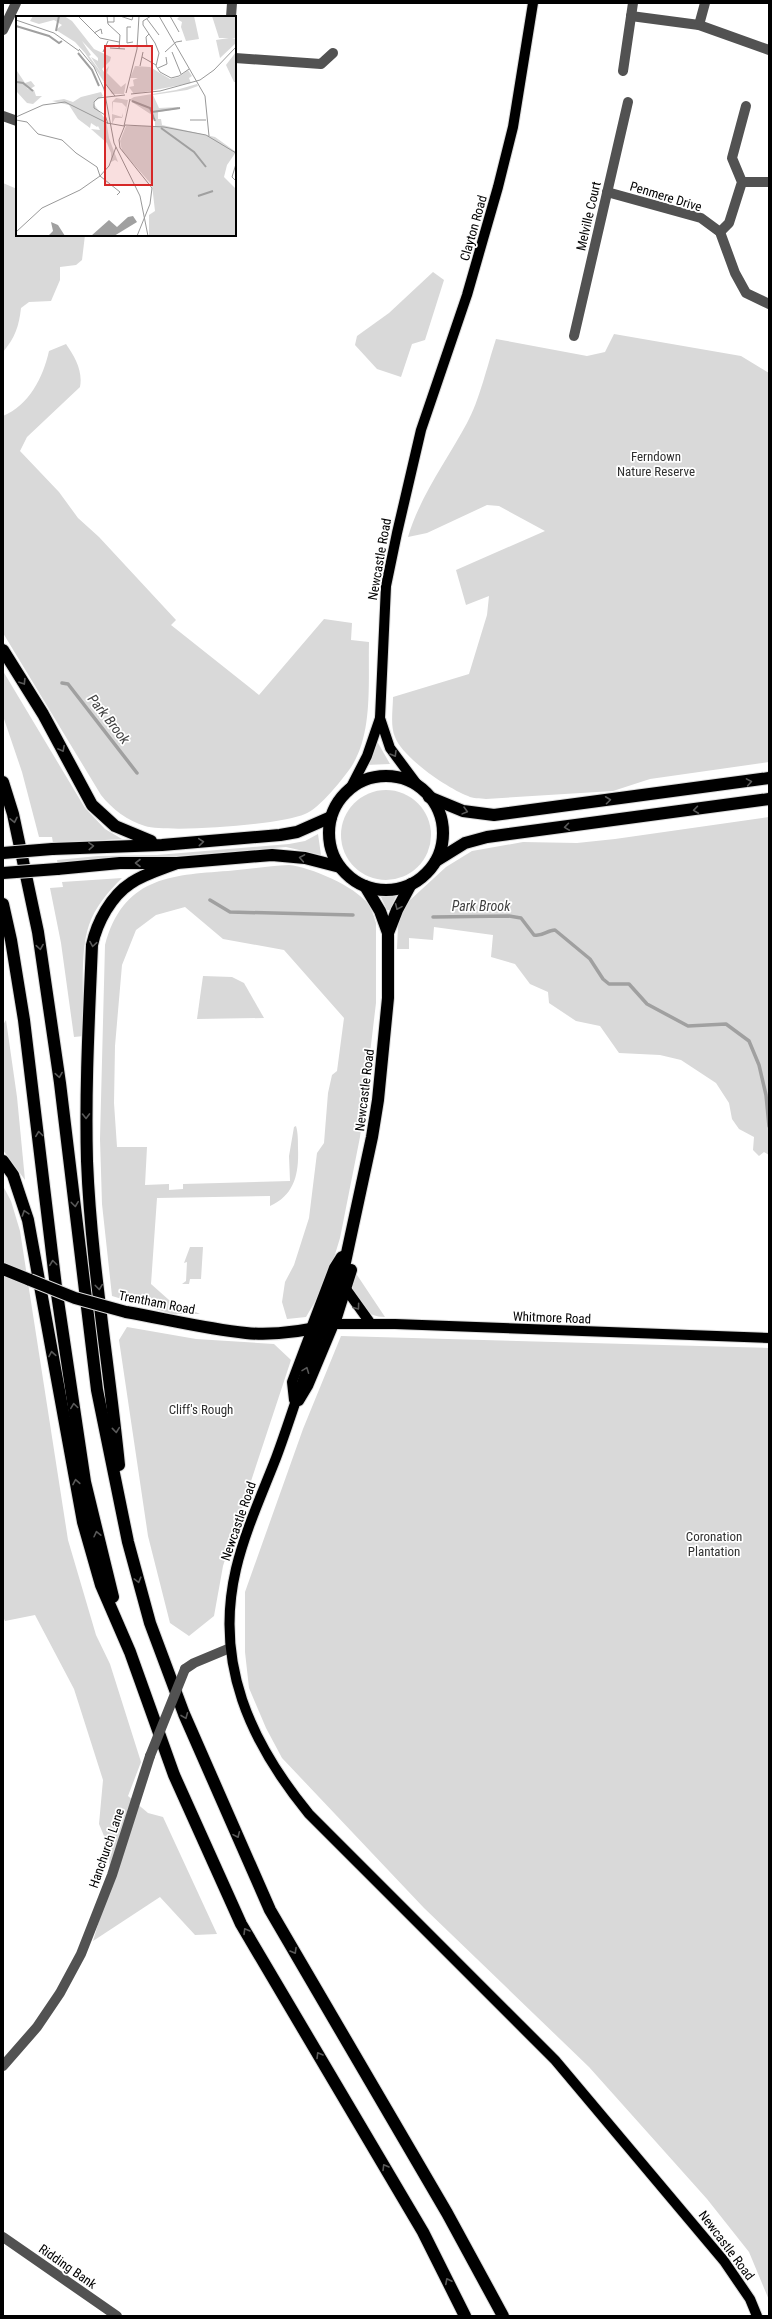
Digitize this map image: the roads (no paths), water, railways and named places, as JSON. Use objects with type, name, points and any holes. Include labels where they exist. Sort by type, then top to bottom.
[{"type":"highway","points":[[3,650],[43,714],[92,805],[107,820],[124,832],[162,845]]},
{"type":"highway","points":[[436,861],[441,845],[442,828],[438,811],[429,797],[419,787],[400,778],[378,777],[368,779],[350,789],[338,802],[331,817],[329,827],[331,848],[340,867],[351,879],[365,886],[388,890],[411,884],[425,874],[436,861],[464,843],[488,837],[769,799]]},
{"type":"highway","points":[[429,797],[463,811],[494,815],[769,778]]},
{"type":"highway","points":[[3,782],[13,814],[38,932],[60,1083],[97,1390],[128,1542],[150,1623],[184,1714],[270,1910],[447,2213],[503,2316]]},
{"type":"highway","points":[[3,853],[52,848],[162,845],[280,835],[297,832],[331,817]]},
{"type":"highway","points":[[3,873],[120,863],[177,863],[272,855],[305,858],[340,867]]},
{"type":"highway","points":[[128,1542],[92,1230],[87,1161],[86,1097],[92,945],[99,925],[118,894],[131,882],[177,863]]},
{"type":"highway","name":"Newcastle Road","points":[[388,933],[397,910],[411,884]]},
{"type":"highway","name":"Newcastle Road","points":[[312,1329],[335,1268],[347,1249],[372,1137],[378,1100],[388,998],[388,933],[380,911],[365,886]]},
{"type":"highway","points":[[3,904],[12,940],[24,1020],[56,1287],[85,1482],[105,1568],[130,1652],[174,1775],[241,1924],[423,2232],[465,2316]]},
{"type":"highway","points":[[3,1161],[13,1175],[28,1220],[83,1522],[101,1585],[130,1652]]},
{"type":"highway","name":"Newcastle Road","points":[[334,1324],[351,1270],[347,1249]]},
{"type":"highway","name":"Trentham Road","points":[[3,1268],[75,1298],[126,1312],[246,1333],[271,1333],[312,1329],[334,1324]]},
{"type":"main road","name":"Clayton Road","points":[[415,455],[467,295],[498,187],[513,127],[533,3]]},
{"type":"main road","name":"Newcastle Road","points":[[350,789],[367,756],[380,718],[386,586],[415,455]]},
{"type":"main road","name":"Newcastle Road","points":[[380,718],[390,748],[419,787]]},
{"type":"main road","points":[[346,1289],[352,1300],[371,1324]]},
{"type":"main road","name":"Newcastle Road","points":[[334,1324],[319,1336],[301,1383],[295,1408],[250,1525],[236,1569],[228,1623],[230,1648],[244,1709],[261,1743],[297,1798],[310,1814],[555,2060],[686,2213],[750,2299],[756,2316]]},
{"type":"main road","name":"Whitmore Road","points":[[334,1324],[769,1338]]},
{"type":"main road","name":"Newcastle Road","points":[[295,1408],[292,1382],[312,1329]]},
{"type":"street","points":[[3,30],[16,3]]},
{"type":"street","points":[[231,16],[232,3]]},
{"type":"street","points":[[623,71],[633,3]]},
{"type":"street","points":[[699,25],[705,3]]},
{"type":"street","points":[[631,16],[699,25],[769,50]]},
{"type":"street","points":[[236,58],[321,64],[332,53]]},
{"type":"street","name":"Melville Court","points":[[574,336],[628,102]]},
{"type":"street","points":[[746,106],[732,158],[742,182],[729,223],[720,232],[735,273],[746,293],[769,304]]},
{"type":"street","points":[[3,116],[16,121]]},
{"type":"street","points":[[742,182],[769,182]]},
{"type":"street","name":"Penmere Drive","points":[[607,192],[701,218],[720,232]]},
{"type":"street","name":"Hanchurch Lane","points":[[3,2066],[41,2022],[60,1993],[81,1954],[112,1875],[150,1756],[185,1669],[194,1663],[230,1648]]},
{"type":"street","name":"Ridding Bank","points":[[3,2237],[118,2316]]},
{"type":"waterway","name":"Park Brook","points":[[62,683],[68,684],[137,773]]},
{"type":"waterway","name":"Park Brook","points":[[210,900],[230,912],[353,915]]},
{"type":"waterway","name":"Park Brook","points":[[433,917],[509,916],[521,918],[534,935],[540,935],[555,930],[590,959],[603,979],[609,984],[629,984],[647,1004],[688,1026],[726,1024],[749,1041],[759,1065],[766,1095],[769,1126]]},
{"type":"park label","name":"Ferndown Nature Reserve","points":[[656,464]]},
{"type":"park label","name":"Cliff's Rough","points":[[201,1409]]},
{"type":"park label","name":"Coronation Plantation","points":[[714,1544]]}]
